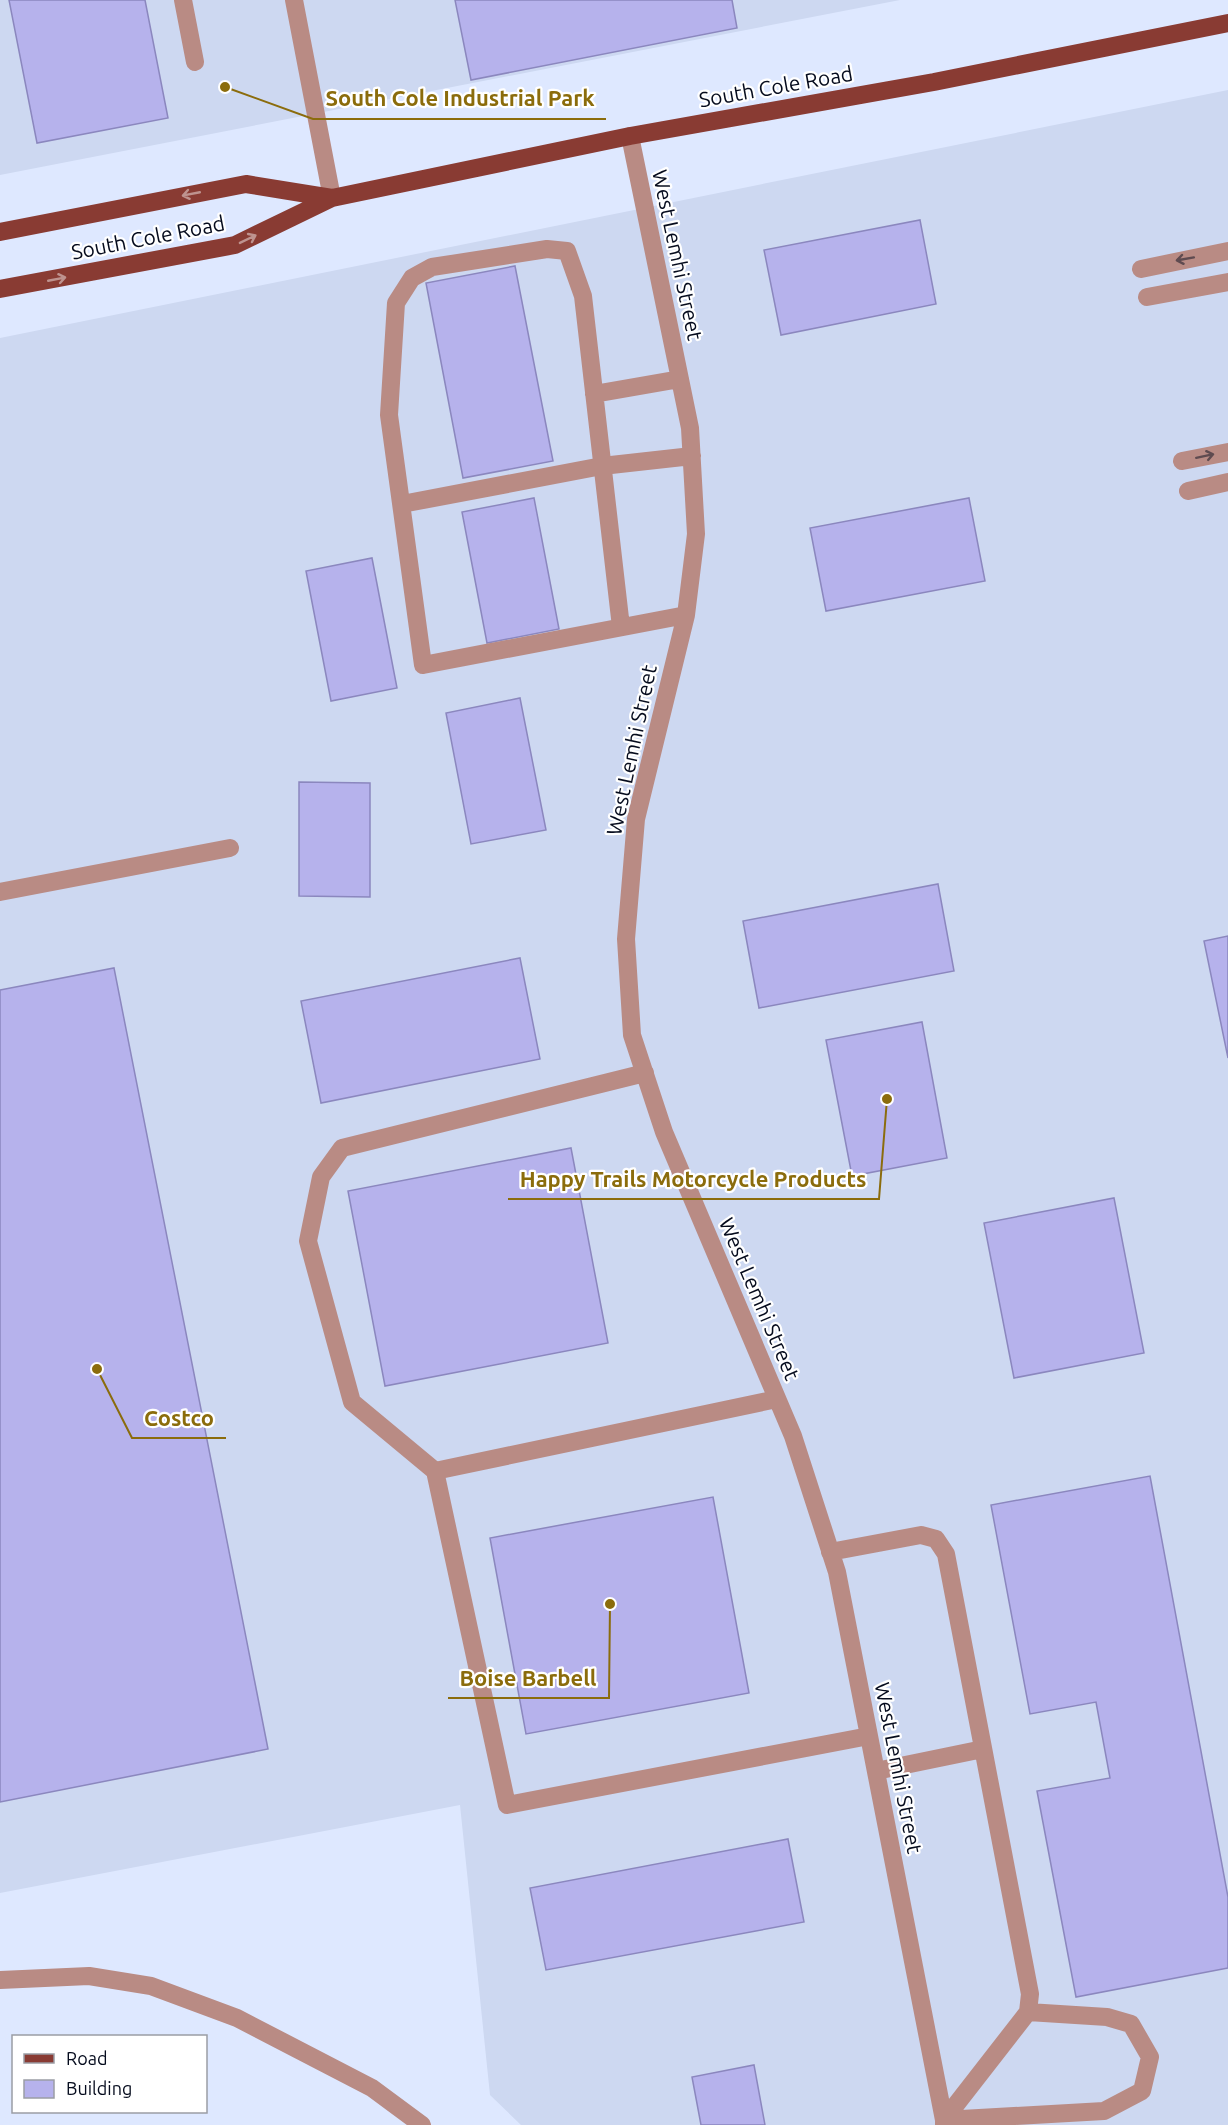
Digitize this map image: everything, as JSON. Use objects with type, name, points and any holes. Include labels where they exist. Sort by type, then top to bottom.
[{"type":"main road","name":"South Cole Road","points":[[0,290],[235,245],[332,198],[630,136],[934,82],[1228,23]]},
{"type":"main road","name":"South Cole Road","points":[[0,232],[246,184],[332,198]]},
{"type":"street","points":[[183,0],[195,62]]},
{"type":"street","points":[[294,0],[332,198]]},
{"type":"street","name":"West Lemhi Street","points":[[630,136],[690,428],[696,534],[686,615],[636,819],[626,939],[632,1035],[664,1132],[793,1436],[837,1572],[944,2122]]},
{"type":"street","points":[[621,627],[583,296],[567,251],[547,249],[432,267],[412,278],[396,303],[389,415],[423,665],[686,615]]},
{"type":"street","points":[[1141,268],[1228,251]]},
{"type":"street","points":[[1148,297],[1228,282]]},
{"type":"street","points":[[594,394],[680,379]]},
{"type":"street","points":[[1182,461],[1228,452]]},
{"type":"street","points":[[402,504],[602,466],[692,456]]},
{"type":"street","points":[[1188,491],[1228,482]]},
{"type":"street","points":[[0,892],[230,848]]},
{"type":"street","points":[[645,1073],[342,1148],[321,1177],[309,1240],[352,1402],[435,1471],[507,1805],[869,1736]]},
{"type":"street","points":[[435,1471],[777,1399]]},
{"type":"street","points":[[830,1552],[921,1535],[936,1539],[946,1554],[1030,1994],[1028,2012],[944,2122]]},
{"type":"street","points":[[876,1772],[983,1749]]},
{"type":"street","points":[[0,1980],[89,1976],[151,1986],[237,2018],[372,2088],[422,2125]]},
{"type":"street","points":[[944,2122],[1104,2111],[1142,2091],[1150,2057],[1131,2024],[1107,2017],[1028,2012]]},
{"type":"shaded area","points":[[0,0],[900,0],[0,175]]},
{"type":"shaded area","points":[[1228,90],[1228,2125],[521,2125],[490,2095],[460,1805],[0,1893],[0,338]]},
{"type":"building","points":[[9,0],[145,0],[168,118],[37,143]]},
{"type":"building","points":[[455,0],[732,0],[737,28],[471,80]]},
{"type":"building","points":[[920,220],[936,304],[781,335],[764,250]]},
{"type":"building","points":[[515,266],[553,461],[463,478],[426,283]]},
{"type":"building","points":[[534,498],[559,629],[487,643],[462,512]]},
{"type":"building","points":[[969,498],[985,581],[826,611],[810,528]]},
{"type":"building","points":[[372,558],[397,688],[331,701],[306,571]]},
{"type":"building","points":[[520,698],[546,830],[471,844],[446,713]]},
{"type":"building","points":[[299,782],[370,783],[370,897],[299,896]]},
{"type":"building","points":[[938,884],[954,971],[759,1008],[743,921]]},
{"type":"building","points":[[1228,936],[1228,1058],[1204,941]]},
{"type":"building","points":[[520,958],[540,1059],[321,1103],[301,1001]]},
{"type":"building","points":[[114,968],[268,1749],[0,1802],[0,990]]},
{"type":"building","points":[[922,1022],[947,1158],[852,1176],[826,1040]]},
{"type":"building","points":[[571,1148],[608,1343],[385,1386],[348,1191]]},
{"type":"building","points":[[1114,1198],[1144,1353],[1014,1378],[984,1223]]},
{"type":"building","points":[[1150,1476],[1228,1897],[1228,1968],[1076,1997],[1037,1791],[1110,1778],[1096,1702],[1030,1714],[991,1505]]},
{"type":"building","points":[[713,1497],[749,1693],[526,1734],[490,1538]]},
{"type":"building","points":[[788,1839],[804,1922],[546,1970],[530,1888]]},
{"type":"building","points":[[754,2065],[765,2125],[701,2125],[692,2077]]},
{"type":"place","name":"South Cole Industrial Park","points":[[225,87]]},
{"type":"place","name":"Happy Trails Motorcycle Products","points":[[887,1099]]},
{"type":"place","name":"Costco","points":[[97,1369]]},
{"type":"place","name":"Boise Barbell","points":[[610,1604]]}]
